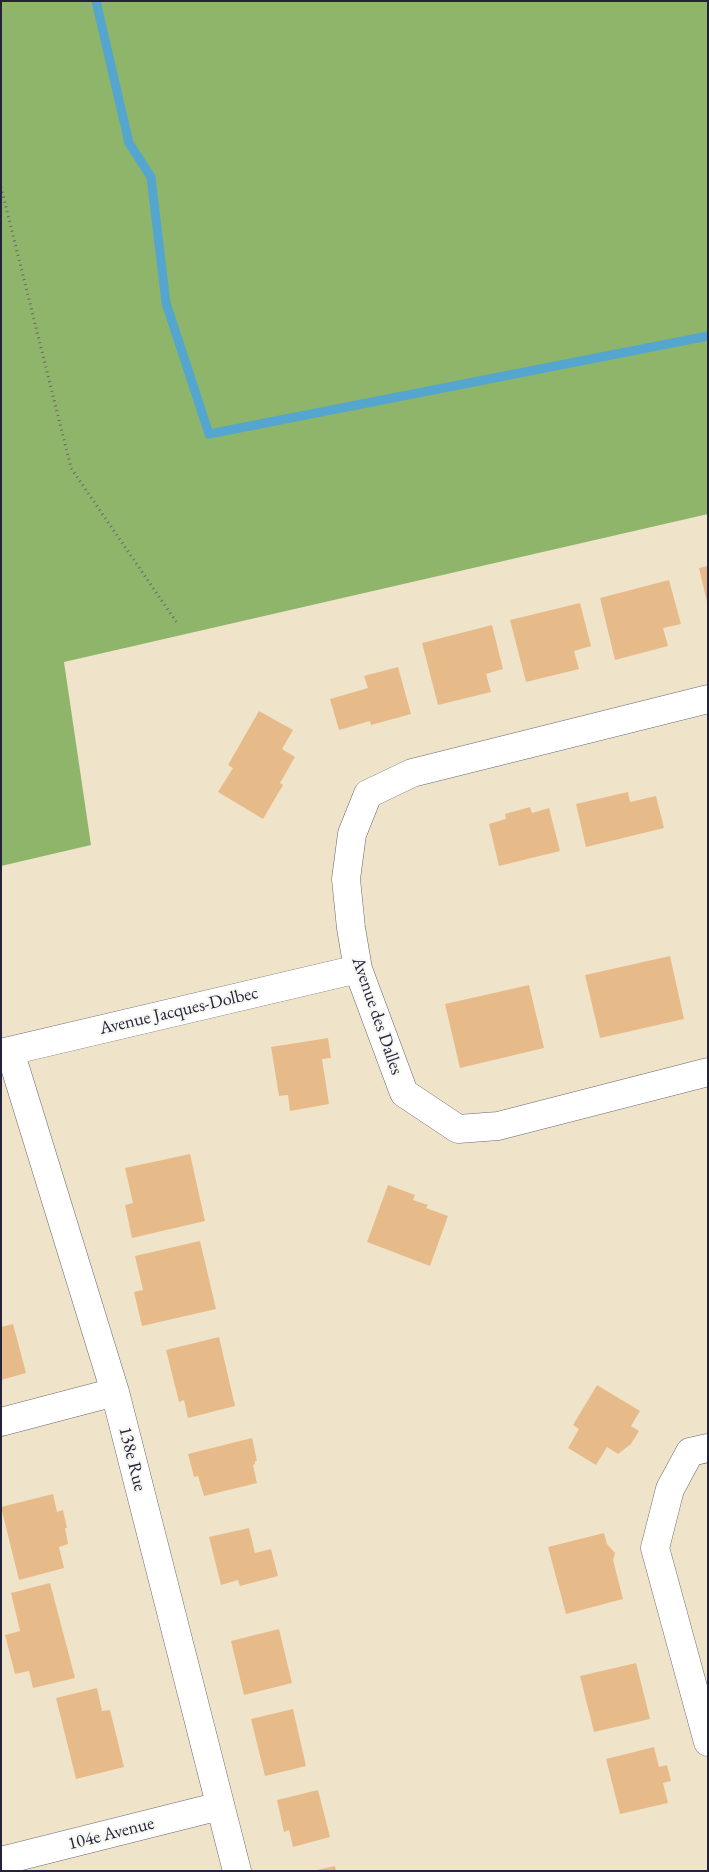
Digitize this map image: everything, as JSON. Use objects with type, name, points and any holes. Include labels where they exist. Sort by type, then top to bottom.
[{"type":"street","name":"Avenue des Dalles","points":[[708,699],[412,773],[368,794],[352,834],[346,879],[350,928],[358,968],[404,1093],[458,1128],[498,1126],[708,1072]]},
{"type":"street","name":"Avenue Jacques-Dolbec","points":[[5,1052],[358,968]]},
{"type":"street","name":"138e Rue","points":[[5,1052],[115,1392],[237,1871]]},
{"type":"street","points":[[1,1422],[115,1392]]},
{"type":"street","points":[[708,1448],[690,1452],[670,1489],[655,1548],[708,1742]]},
{"type":"street","name":"104e Avenue","points":[[1,1861],[220,1806]]},
{"type":"path","points":[[1,187],[71,468],[177,623]]},
{"type":"green space","points":[[1,1],[708,1],[708,514],[64,662],[91,845],[1,866]]},
{"type":"building","points":[[708,566],[708,602],[707,602],[699,568]]},
{"type":"building","points":[[669,580],[681,624],[663,628],[668,646],[615,660],[600,598]]},
{"type":"building","points":[[580,603],[591,646],[574,651],[579,669],[526,682],[510,620]]},
{"type":"building","points":[[492,625],[503,669],[486,674],[491,692],[438,705],[422,643]]},
{"type":"building","points":[[398,667],[411,714],[371,725],[370,721],[339,730],[330,699],[368,688],[364,676]]},
{"type":"building","points":[[259,711],[293,730],[282,749],[295,757],[280,783],[283,785],[263,819],[218,792],[233,768],[228,765]]},
{"type":"building","points":[[628,792],[630,802],[656,796],[664,828],[586,847],[576,804]]},
{"type":"building","points":[[530,807],[532,813],[549,808],[560,851],[499,866],[489,824],[506,819],[505,814]]},
{"type":"building","points":[[670,956],[684,1019],[600,1038],[585,975]]},
{"type":"building","points":[[529,985],[544,1048],[460,1068],[445,1004]]},
{"type":"building","points":[[328,1038],[331,1058],[322,1059],[329,1104],[290,1111],[288,1095],[279,1096],[271,1047]]},
{"type":"building","points":[[190,1154],[205,1221],[132,1238],[125,1205],[133,1203],[125,1168]]},
{"type":"building","points":[[388,1185],[415,1195],[413,1200],[428,1205],[426,1208],[448,1216],[430,1266],[367,1242]]},
{"type":"building","points":[[200,1241],[216,1309],[142,1326],[134,1292],[143,1290],[135,1256]]},
{"type":"building","points":[[13,1324],[26,1373],[1,1380],[1,1327]]},
{"type":"building","points":[[219,1337],[235,1406],[188,1418],[184,1400],[179,1402],[166,1350]]},
{"type":"building","points":[[597,1385],[640,1411],[631,1426],[639,1431],[631,1444],[618,1454],[607,1447],[596,1465],[568,1448],[579,1429],[573,1425]]},
{"type":"building","points":[[252,1438],[257,1461],[253,1465],[257,1483],[204,1496],[198,1476],[194,1477],[188,1454]]},
{"type":"building","points":[[53,1494],[57,1512],[63,1510],[67,1528],[65,1528],[68,1544],[59,1547],[64,1568],[19,1580],[1,1507]]},
{"type":"building","points":[[249,1528],[255,1553],[271,1549],[278,1576],[240,1586],[238,1580],[221,1585],[209,1537]]},
{"type":"building","points":[[604,1533],[607,1544],[615,1553],[613,1560],[623,1599],[566,1614],[548,1547]]},
{"type":"building","points":[[50,1583],[75,1678],[33,1688],[29,1671],[15,1674],[5,1635],[20,1631],[11,1593]]},
{"type":"building","points":[[279,1629],[292,1683],[244,1695],[231,1641]]},
{"type":"building","points":[[636,1663],[650,1719],[594,1732],[580,1676]]},
{"type":"building","points":[[97,1688],[102,1711],[110,1710],[124,1767],[76,1779],[56,1698]]},
{"type":"building","points":[[293,1709],[306,1766],[265,1776],[251,1719]]},
{"type":"building","points":[[654,1747],[659,1767],[667,1765],[671,1781],[663,1783],[668,1803],[620,1814],[606,1759]]},
{"type":"building","points":[[318,1790],[330,1837],[293,1847],[289,1830],[284,1832],[277,1800]]},
{"type":"building","points":[[335,1866],[336,1871],[317,1871],[317,1870]]},
{"type":"waterway","points":[[96,1],[129,143],[151,177],[166,303],[209,434],[708,336]]}]
